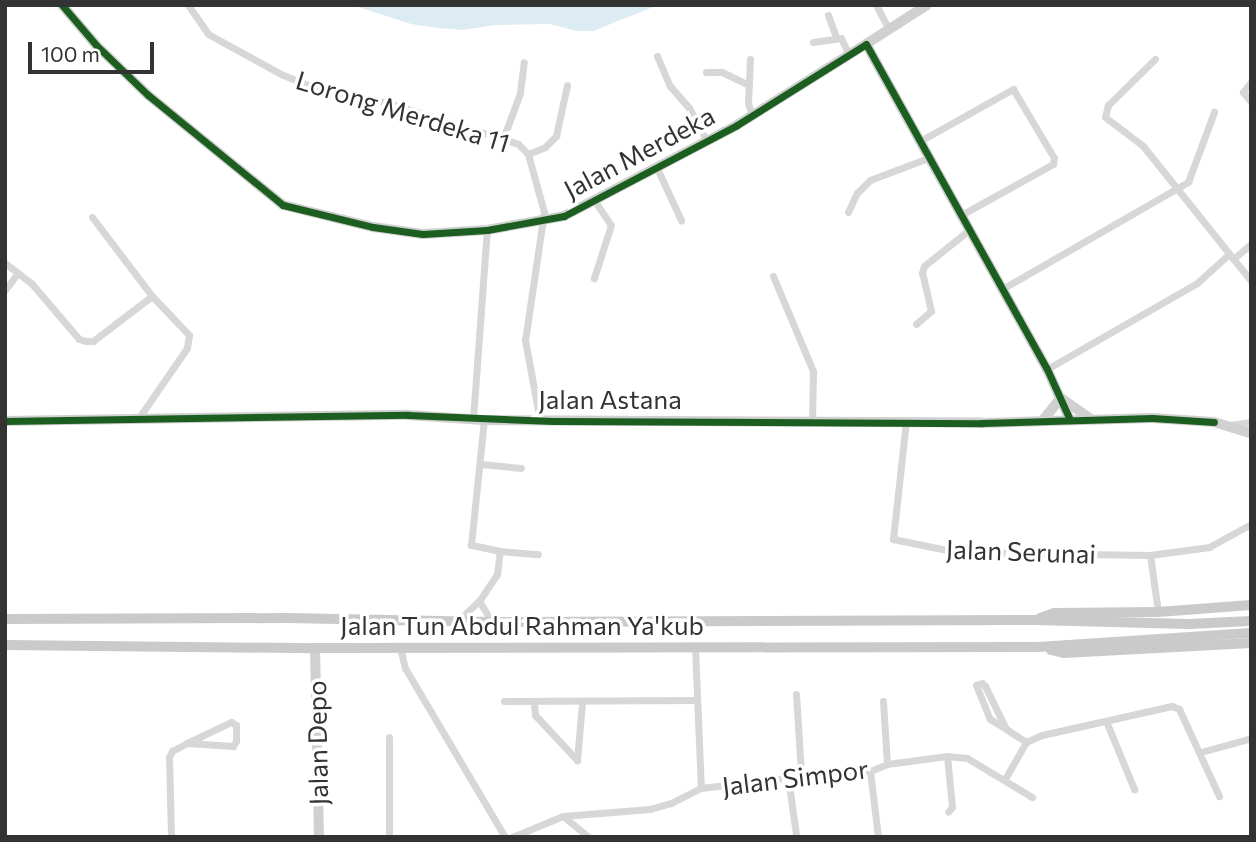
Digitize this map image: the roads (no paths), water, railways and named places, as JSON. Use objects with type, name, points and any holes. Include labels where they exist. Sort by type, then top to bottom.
[{"type":"main road","points":[[1034,620],[1054,612],[1158,612],[1251,605]]},
{"type":"main road","name":"Jalan Tun Abdul Rahman Ya'kub","points":[[5,619],[492,622],[1034,620]]},
{"type":"main road","points":[[1034,620],[1189,624],[1251,621]]},
{"type":"main road","points":[[1038,647],[1251,633]]},
{"type":"main road","points":[[1038,647],[1064,653],[1251,643]]},
{"type":"main road","name":"Jalan Tun Abdul Rahman Ya'kub","points":[[5,645],[315,648],[1038,647]]},
{"type":"street","name":"Jalan Merdeka","points":[[62,5],[96,45],[148,95],[284,205],[373,228],[423,234],[486,230],[543,222],[594,201],[752,116],[927,5]]},
{"type":"street","name":"Lorong Merdeka 11","points":[[188,5],[208,34],[283,75],[312,87],[389,103],[503,139],[518,144],[528,154],[541,195],[543,222],[525,340],[540,421]]},
{"type":"street","points":[[876,5],[889,29]]},
{"type":"street","points":[[828,15],[836,37]]},
{"type":"street","points":[[813,42],[841,38],[849,55]]},
{"type":"street","points":[[866,44],[1048,369],[1070,420]]},
{"type":"street","points":[[656,56],[670,86],[688,108],[706,140]]},
{"type":"street","points":[[750,59],[748,103],[752,116]]},
{"type":"street","points":[[1154,59],[1108,105],[1105,117],[1143,146],[1251,281]]},
{"type":"street","points":[[503,139],[520,93],[524,62]]},
{"type":"street","points":[[706,72],[722,72],[749,85]]},
{"type":"street","points":[[1251,82],[1243,92],[1251,102]]},
{"type":"street","points":[[528,154],[545,147],[556,136],[567,85]]},
{"type":"street","points":[[920,141],[1013,89],[1054,158],[1053,164],[961,215]]},
{"type":"street","points":[[1002,289],[1188,182],[1214,112]]},
{"type":"street","points":[[848,212],[857,194],[870,180],[928,158]]},
{"type":"street","points":[[656,166],[681,220]]},
{"type":"street","points":[[594,201],[611,225],[594,278]]},
{"type":"street","points":[[92,217],[152,296],[189,335],[190,342],[138,419]]},
{"type":"street","points":[[486,230],[479,420],[481,464],[471,545],[538,554]]},
{"type":"street","points":[[916,324],[932,311],[922,273],[924,265],[970,230]]},
{"type":"street","points":[[1048,369],[1197,283],[1251,244]]},
{"type":"street","points":[[5,263],[32,284],[79,339],[86,341],[93,341],[152,296]]},
{"type":"street","points":[[5,290],[18,273]]},
{"type":"street","points":[[773,275],[813,371],[812,422]]},
{"type":"street","points":[[1061,398],[1092,419]]},
{"type":"street","points":[[1043,420],[1061,398]]},
{"type":"street","name":"Jalan Astana","points":[[5,421],[408,415],[540,421],[982,423],[1177,419],[1229,425],[1251,433]]},
{"type":"street","name":"Jalan Serunai","points":[[906,421],[893,539],[957,552],[1150,555],[1209,547],[1251,524]]},
{"type":"street","points":[[1229,425],[1251,422]]},
{"type":"street","points":[[481,464],[521,468]]},
{"type":"street","points":[[458,621],[479,601],[497,574],[500,551]]},
{"type":"street","points":[[1150,555],[1158,612]]},
{"type":"street","points":[[479,601],[492,622]]},
{"type":"street","points":[[400,647],[405,668],[505,837]]},
{"type":"street","points":[[695,647],[701,788]]},
{"type":"street","name":"Jalan Depo","points":[[315,648],[319,837]]},
{"type":"street","points":[[1006,729],[985,686],[982,683],[976,685],[990,719],[1026,742]]},
{"type":"street","points":[[796,694],[801,773]]},
{"type":"street","points":[[504,701],[582,703],[696,700]]},
{"type":"street","points":[[883,701],[887,764]]},
{"type":"street","points":[[534,703],[536,715],[578,760],[582,703]]},
{"type":"street","points":[[1005,779],[1026,742],[1042,734],[1172,706],[1179,709],[1219,796]]},
{"type":"street","points":[[1107,721],[1134,789]]},
{"type":"street","points":[[171,837],[169,757],[187,743],[231,722],[236,725],[236,741],[233,746],[187,743]]},
{"type":"street","points":[[389,737],[389,837]]},
{"type":"street","points":[[1201,752],[1251,738]]},
{"type":"street","points":[[947,756],[952,807],[948,812]]},
{"type":"street","name":"Jalan Simpor","points":[[512,837],[564,816],[650,809],[671,803],[701,788],[788,778],[801,773],[870,771],[887,764],[947,756],[967,758],[1032,797]]},
{"type":"street","points":[[870,771],[878,837]]},
{"type":"street","points":[[788,778],[796,834]]},
{"type":"street","points":[[564,816],[589,837]]}]
